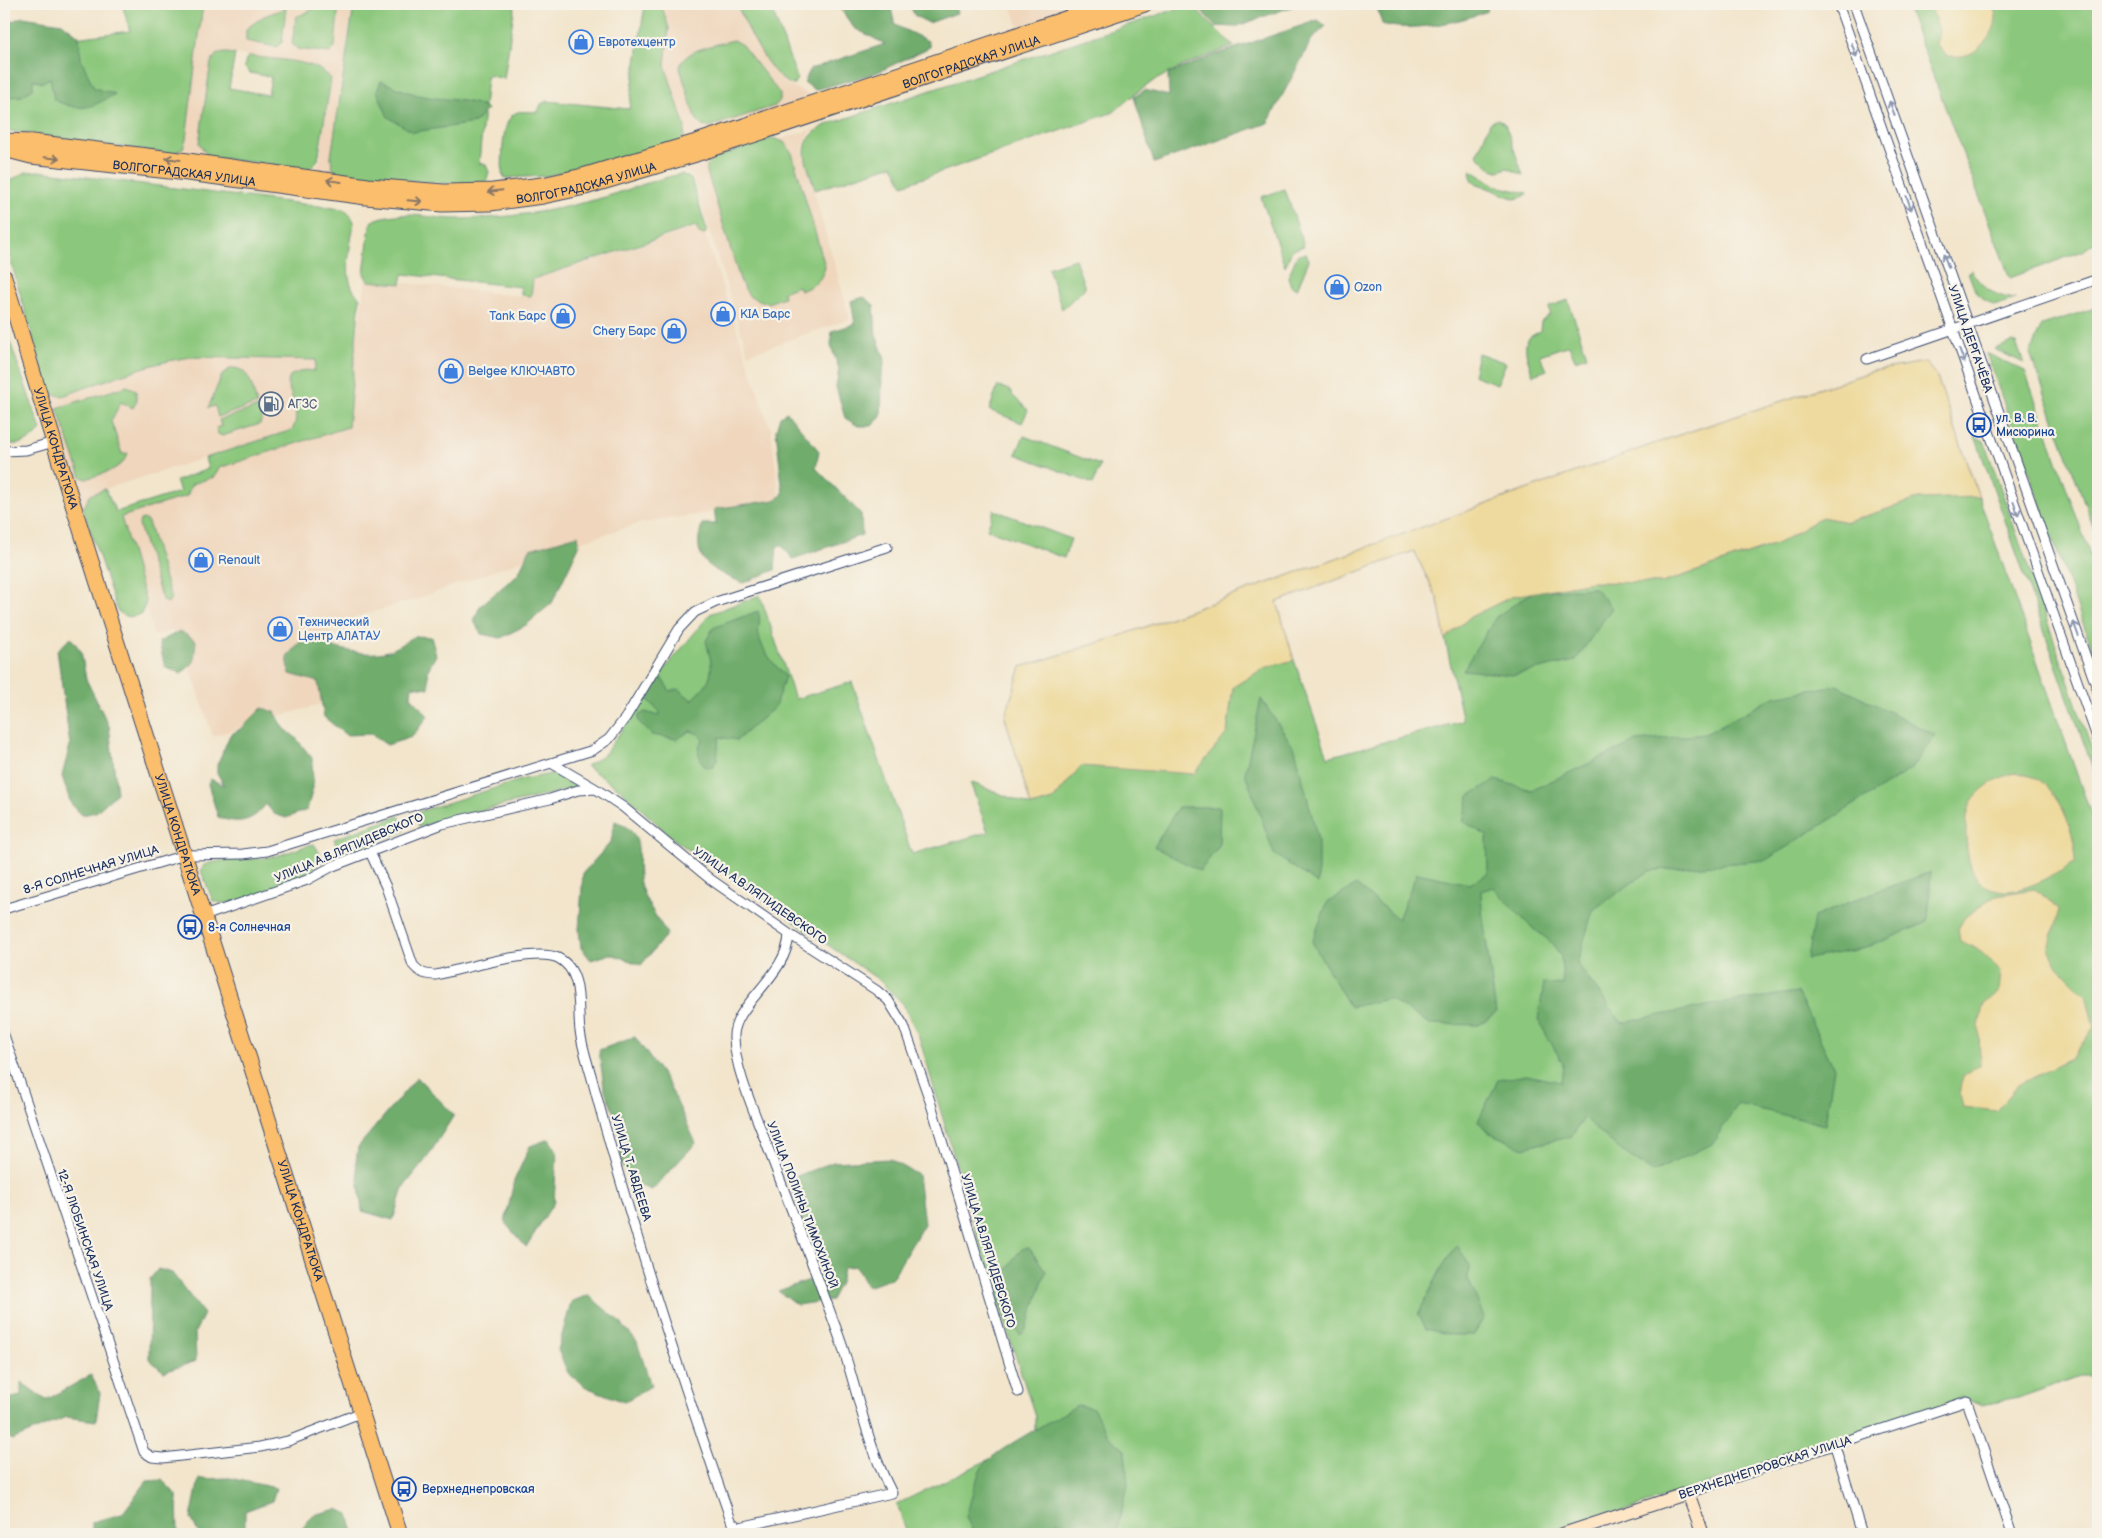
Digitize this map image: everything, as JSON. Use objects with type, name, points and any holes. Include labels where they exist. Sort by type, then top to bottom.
[{"type":"main road","name":"ВОЛГОГРАДСКАЯ УЛИЦА","points":[[4,141],[32,142],[188,161],[368,186],[444,192],[493,191],[542,185],[583,176],[693,143],[1110,4]]},
{"type":"main road","name":"ВОЛГОГРАДСКАЯ УЛИЦА","points":[[4,150],[31,156],[188,173],[366,197],[442,204],[499,202],[543,196],[586,187],[696,154],[1146,4]]},
{"type":"main road","name":"УЛИЦА КОНДРАТЮКА","points":[[4,277],[54,442],[360,1413],[400,1534]]},
{"type":"street","name":"УЛИЦА ДЕРГАЧЁВА","points":[[1838,4],[2098,740]]},
{"type":"street","name":"УЛИЦА ДЕРГАЧЁВА","points":[[1854,4],[2098,691]]},
{"type":"street","points":[[1867,359],[1953,331],[2098,279]]},
{"type":"street","points":[[4,451],[26,450],[54,442]]},
{"type":"street","name":"8-Я СОЛНЕЧНАЯ УЛИЦА","points":[[4,910],[185,855],[243,854],[267,850],[553,764],[593,750],[609,739],[626,718],[679,629],[695,612],[716,602],[887,547]]},
{"type":"street","points":[[553,764],[596,789]]},
{"type":"street","name":"УЛИЦА А.В.ЛЯПИДЕВСКОГО","points":[[204,916],[299,884],[333,866],[442,824],[550,799],[578,790],[596,789],[623,807],[710,879],[789,934],[876,990],[893,1006],[904,1026],[930,1101],[1018,1392]]},
{"type":"street","name":"УЛИЦА Т. АВДЕЕВА","points":[[370,852],[386,887],[413,965],[419,972],[436,975],[521,957],[544,955],[559,959],[570,969],[579,993],[583,1045],[614,1163],[689,1401],[732,1523]]},
{"type":"street","name":"УЛИЦА ПОЛИНЫ ТИМОХИНОЙ","points":[[732,1523],[740,1527],[752,1526],[892,1493],[881,1473],[841,1343],[744,1086],[734,1040],[734,1026],[782,962],[788,948],[789,934]]},
{"type":"street","name":"12-Я ЛЮБИНСКАЯ УЛИЦА","points":[[4,1035],[144,1452],[163,1458],[260,1447],[288,1441],[360,1413]]},
{"type":"street","name":"ВЕРХНЕДНЕПРОВСКАЯ УЛИЦА","points":[[1563,1534],[1967,1401],[2012,1534]]},
{"type":"street","points":[[1835,1446],[1862,1534]]},
{"type":"street","points":[[1688,1493],[1703,1534]]},
{"type":"shaded area","points":[[203,4],[352,4],[331,157],[331,163],[339,175],[312,171],[320,162],[331,79],[326,71],[316,66],[226,53],[217,54],[209,159],[172,154],[186,139]]},
{"type":"shaded area","points":[[661,4],[736,4],[769,65],[787,84],[814,97],[680,143],[685,127],[665,65],[669,28]]},
{"type":"shaded area","points":[[1011,4],[1088,4],[1019,28]]},
{"type":"shaded area","points":[[823,126],[811,131],[804,143],[803,153],[850,319],[748,354],[693,178],[689,173],[681,171]]},
{"type":"shaded area","points":[[702,226],[771,430],[780,502],[637,524],[534,556],[417,599],[328,625],[348,696],[213,736],[180,639],[172,631],[154,636],[119,515],[188,494],[194,482],[214,477],[220,467],[344,426],[366,278],[527,297],[533,280]]},
{"type":"shaded area","points":[[191,357],[316,360],[315,372],[305,370],[292,375],[287,383],[296,413],[296,424],[293,430],[105,489],[84,503],[83,509],[47,386],[49,389]]},
{"type":"green space","points":[[122,4],[203,4],[186,139],[183,148],[172,154],[4,130],[4,47],[130,31]]},
{"type":"green space","points":[[325,4],[331,4],[338,11],[335,47],[330,53],[297,49],[292,44],[296,17]]},
{"type":"green space","points":[[354,4],[515,4],[504,79],[487,75],[479,163],[486,165],[489,172],[486,183],[481,186],[339,175],[332,168],[331,157]]},
{"type":"green space","points":[[645,4],[661,4],[669,28],[665,65],[685,127],[684,137],[680,143],[547,176],[505,178],[502,173],[505,130],[512,115],[518,112],[538,112],[541,104],[547,101],[629,109]]},
{"type":"green space","points":[[736,4],[770,4],[797,78],[794,85],[776,74],[768,63]]},
{"type":"green space","points":[[837,4],[890,4],[895,25],[928,41],[930,47],[876,73],[815,90],[804,82],[810,69],[885,44],[854,28]]},
{"type":"green space","points":[[909,4],[954,4],[957,13],[929,23],[915,16]]},
{"type":"green space","points":[[1191,4],[1201,4],[1199,13],[1234,46],[1170,72],[1128,99],[1114,112],[903,185],[893,165],[815,190],[806,161],[806,145],[809,138],[816,131],[826,125]]},
{"type":"green space","points":[[1204,4],[1299,4],[1235,27],[1215,26],[1201,10]]},
{"type":"green space","points":[[1376,4],[1488,4],[1487,11],[1463,19],[1435,25],[1406,27],[1382,24]]},
{"type":"green space","points":[[1906,4],[2098,4],[2098,240],[2083,251],[2010,278]]},
{"type":"green space","points":[[286,8],[282,42],[276,47],[246,41],[246,29],[264,16]]},
{"type":"green space","points":[[23,17],[62,23],[79,36],[81,59],[94,88],[115,94],[92,106],[72,106],[54,100],[50,78],[41,83],[33,79],[33,89],[22,96],[10,97],[4,88],[4,24]]},
{"type":"green space","points":[[1318,20],[1326,26],[1312,39],[1268,123],[1154,163],[1134,97],[1145,90],[1169,96],[1168,74],[1215,55]]},
{"type":"green space","points":[[733,40],[742,45],[780,94],[780,100],[775,106],[709,127],[702,126],[695,117],[680,68],[682,62],[693,52]]},
{"type":"green space","points":[[217,54],[235,54],[229,88],[268,95],[271,77],[250,73],[244,67],[246,59],[250,56],[306,64],[325,72],[331,79],[318,160],[309,169],[208,157],[199,143],[211,62]]},
{"type":"green space","points":[[381,81],[418,95],[463,101],[487,109],[475,123],[413,132],[388,117],[377,91]]},
{"type":"green space","points":[[1498,119],[1505,124],[1523,175],[1508,168],[1498,171],[1492,169],[1477,155],[1490,123]]},
{"type":"green space","points":[[773,138],[784,142],[792,153],[825,266],[822,276],[813,285],[800,291],[798,286],[783,292],[784,297],[768,303],[750,297],[741,283],[707,172],[707,165],[714,158]]},
{"type":"green space","points":[[1471,170],[1496,186],[1527,193],[1525,196],[1515,199],[1473,182]]},
{"type":"green space","points":[[39,171],[342,209],[350,214],[354,222],[348,263],[350,282],[360,298],[348,427],[219,468],[214,477],[192,484],[187,496],[121,517],[146,603],[141,614],[134,616],[125,616],[117,610],[83,509],[90,495],[105,489],[116,512],[180,492],[176,481],[208,469],[205,458],[292,430],[295,425],[296,413],[287,383],[291,375],[305,370],[314,371],[316,360],[191,357],[142,368],[63,396],[55,395],[47,386],[4,238],[4,184],[26,172]]},
{"type":"green space","points":[[682,174],[691,179],[707,230],[704,235],[699,233],[696,226],[533,279],[531,296],[521,295],[521,287],[403,274],[401,284],[368,281],[364,274],[370,225],[372,221],[382,217],[413,215],[474,219],[531,213],[587,202]]},
{"type":"green space","points":[[1285,189],[1304,246],[1292,250],[1285,267],[1261,197]]},
{"type":"green space","points":[[1306,253],[1309,260],[1297,289],[1291,286],[1288,277],[1297,256]]},
{"type":"green space","points":[[1075,259],[1085,288],[1062,309],[1048,268]]},
{"type":"green space","points":[[1971,270],[1989,290],[2001,296],[2015,299],[1994,306],[1976,293],[1968,272]]},
{"type":"green space","points":[[864,297],[874,305],[876,335],[885,359],[882,374],[881,417],[872,426],[858,426],[845,418],[836,387],[839,369],[831,346],[832,331],[855,324],[851,301]]},
{"type":"green space","points":[[1568,300],[1587,356],[1575,360],[1569,345],[1540,355],[1547,370],[1533,375],[1527,356],[1527,342],[1530,337],[1540,331],[1541,322],[1550,314],[1549,307]]},
{"type":"green space","points":[[2098,307],[2098,540],[2030,353],[2042,325]]},
{"type":"green space","points":[[4,325],[41,430],[29,440],[19,444],[4,442]]},
{"type":"green space","points":[[2013,342],[2016,343],[2024,363],[1994,349]]},
{"type":"green space","points":[[1478,353],[1506,363],[1497,384],[1473,375]]},
{"type":"green space","points":[[1986,353],[2025,371],[2098,577],[2098,665]]},
{"type":"green space","points":[[231,368],[243,371],[247,375],[257,404],[218,417],[215,406],[208,408],[222,375]]},
{"type":"green space","points":[[127,386],[136,390],[137,400],[133,408],[121,402],[111,421],[122,454],[128,453],[125,459],[116,468],[86,479],[81,477],[57,408]]},
{"type":"green space","points":[[998,386],[1012,391],[1012,395],[1028,410],[1022,423],[989,410]]},
{"type":"green space","points":[[258,407],[262,418],[260,424],[222,436],[218,434],[216,428],[221,426],[219,420]]},
{"type":"green space","points":[[787,412],[819,451],[816,468],[861,514],[862,535],[793,559],[782,546],[777,546],[775,570],[743,583],[722,574],[706,563],[699,547],[702,524],[716,524],[714,509],[775,500],[783,494],[776,430],[780,416]]},
{"type":"green space","points":[[1024,436],[1100,465],[1093,484],[1016,454]]},
{"type":"green space","points":[[1975,436],[1984,441],[2098,766],[2098,783]]},
{"type":"green space","points":[[1979,497],[2098,834],[2098,1376],[2080,1376],[2018,1398],[1981,1405],[1963,1398],[1555,1534],[907,1534],[897,1504],[1035,1437],[1035,1416],[982,1252],[919,1037],[903,1004],[879,980],[672,838],[622,791],[586,766],[604,755],[668,665],[710,614],[760,595],[795,699],[852,682],[912,854],[988,832],[970,782],[1031,806],[1053,800],[1081,766],[1117,768],[1227,733],[1233,687],[1264,668],[1294,660],[1328,757],[1463,721],[1445,639],[1470,617],[1513,596],[1592,582],[1662,583],[1779,543],[1822,517],[1847,522],[1918,499]]},
{"type":"green space","points":[[994,510],[1071,539],[1064,558],[987,529]]},
{"type":"green space","points":[[144,519],[148,522],[171,598],[168,603],[162,600],[139,525],[140,520]]},
{"type":"green space","points":[[578,535],[579,546],[552,603],[526,625],[501,638],[481,634],[474,621],[480,606],[518,574],[530,549]]},
{"type":"green space","points":[[1595,588],[1612,608],[1575,661],[1512,675],[1463,670],[1496,617],[1534,591]]},
{"type":"green space","points":[[758,611],[762,646],[785,676],[775,707],[737,740],[719,737],[717,760],[712,768],[704,766],[699,753],[699,747],[703,740],[699,734],[690,731],[677,739],[652,735],[638,721],[639,715],[645,712],[659,716],[660,712],[647,699],[660,676],[670,691],[678,689],[692,700],[705,686],[711,673],[706,641],[713,628]]},
{"type":"green space","points":[[180,631],[196,641],[194,662],[181,674],[165,667],[159,642]]},
{"type":"green space","points":[[416,636],[431,637],[436,655],[428,670],[429,688],[412,686],[411,697],[428,716],[412,737],[387,745],[371,734],[346,735],[324,717],[318,682],[290,674],[287,656],[302,640],[356,652],[378,653],[391,650]]},
{"type":"green space","points":[[71,638],[81,651],[86,679],[109,726],[117,793],[96,812],[82,815],[71,804],[62,776],[70,745],[57,650]]},
{"type":"green space","points":[[1837,685],[1935,735],[1911,769],[1766,860],[1649,871],[1593,910],[1577,964],[1622,1023],[1711,1005],[1797,992],[1834,1068],[1825,1125],[1738,1104],[1712,1144],[1653,1172],[1619,1149],[1584,1118],[1572,1136],[1523,1148],[1488,1132],[1478,1121],[1498,1080],[1526,1075],[1561,1082],[1563,1064],[1538,1020],[1544,983],[1563,985],[1561,956],[1551,942],[1529,925],[1493,887],[1481,891],[1496,1013],[1479,1025],[1430,1024],[1389,999],[1350,1007],[1312,942],[1327,903],[1356,885],[1398,919],[1417,873],[1470,884],[1488,873],[1487,836],[1463,821],[1469,796],[1495,780],[1532,790],[1637,741],[1705,734],[1774,697]]},
{"type":"green space","points":[[1261,699],[1295,749],[1318,840],[1318,884],[1274,854],[1245,773]]},
{"type":"green space","points":[[262,708],[275,712],[284,728],[296,738],[312,758],[313,788],[307,810],[286,818],[274,814],[266,804],[256,815],[245,820],[232,821],[218,817],[208,784],[210,779],[224,785],[217,773],[217,765],[230,735],[242,728]]},
{"type":"green space","points":[[556,773],[580,786],[419,827],[415,813],[524,779]]},
{"type":"green space","points":[[1178,807],[1220,807],[1219,846],[1200,871],[1154,847]]},
{"type":"green space","points":[[399,816],[405,831],[341,858],[334,839]]},
{"type":"green space","points":[[615,821],[626,826],[633,833],[638,848],[639,877],[643,893],[667,934],[641,965],[611,954],[591,960],[581,948],[579,930],[583,873],[611,842]]},
{"type":"green space","points":[[314,844],[321,855],[321,863],[291,882],[239,901],[225,903],[213,901],[201,871],[204,865],[212,863],[276,856]]},
{"type":"green space","points":[[1931,872],[1928,922],[1866,948],[1807,959],[1814,917],[1872,893]]},
{"type":"green space","points":[[635,1037],[668,1083],[696,1143],[652,1190],[635,1184],[622,1166],[617,1121],[604,1088],[599,1050]]},
{"type":"green space","points":[[417,1077],[454,1115],[427,1158],[403,1188],[393,1220],[362,1211],[356,1162],[358,1147]]},
{"type":"green space","points":[[549,1139],[557,1152],[554,1202],[526,1247],[505,1223],[514,1181],[530,1146]]},
{"type":"green space","points":[[890,1159],[918,1175],[924,1224],[892,1278],[867,1287],[855,1266],[843,1268],[840,1283],[831,1300],[797,1305],[778,1291],[821,1276],[794,1196],[792,1178],[833,1162]]},
{"type":"green space","points":[[1457,1245],[1470,1266],[1467,1276],[1484,1317],[1474,1335],[1452,1335],[1426,1329],[1418,1314],[1442,1267]]},
{"type":"green space","points":[[1023,1248],[1029,1248],[1046,1271],[1026,1330],[1020,1335],[1004,1310],[999,1294],[1002,1279],[1014,1258]]},
{"type":"green space","points":[[158,1269],[172,1273],[204,1314],[195,1332],[196,1361],[164,1372],[149,1359],[150,1279]]},
{"type":"green space","points":[[588,1295],[619,1321],[637,1342],[651,1386],[624,1402],[586,1387],[568,1373],[558,1350],[571,1302]]},
{"type":"green space","points":[[91,1375],[100,1393],[96,1421],[66,1417],[12,1440],[4,1434],[4,1405],[7,1399],[21,1396],[21,1382],[46,1400]]},
{"type":"green space","points":[[1077,1405],[1093,1408],[1108,1436],[1125,1450],[1128,1486],[1117,1529],[1102,1533],[1087,1532],[1057,1520],[1054,1534],[974,1534],[966,1517],[974,1486],[981,1469],[997,1453]]},
{"type":"green space","points":[[230,1478],[276,1488],[272,1501],[245,1511],[245,1532],[247,1534],[199,1534],[191,1518],[199,1479]]},
{"type":"green space","points":[[162,1480],[177,1495],[178,1534],[92,1534],[92,1522],[122,1514],[147,1481]]},
{"type":"green space","points":[[337,1509],[349,1514],[354,1534],[298,1534],[313,1515]]},
{"type":"sand","points":[[1930,4],[1990,4],[1995,11],[1995,26],[1986,40],[1974,52],[1965,56],[1947,56],[1936,45],[1939,31]]},
{"type":"sand","points":[[1925,362],[1937,377],[1979,497],[1918,499],[1847,522],[1822,517],[1779,543],[1662,583],[1592,582],[1513,596],[1470,617],[1445,639],[1438,600],[1414,551],[1277,602],[1294,660],[1264,668],[1233,687],[1227,733],[1194,774],[1081,766],[1053,800],[1031,806],[1005,717],[1021,667],[1117,637],[1673,437],[1873,371]]},
{"type":"sand","points":[[2016,772],[2038,779],[2054,795],[2066,816],[2070,828],[2076,862],[2035,884],[2009,891],[2001,891],[1980,883],[1973,873],[1967,851],[1967,815],[1974,798],[1983,789],[1998,779]]},
{"type":"sand","points":[[2035,889],[2059,909],[2049,949],[2058,967],[2086,995],[2094,1027],[2071,1059],[2018,1085],[1997,1111],[1963,1107],[1960,1095],[1963,1076],[1980,1065],[1979,1027],[1983,1005],[1999,993],[2001,971],[1978,949],[1960,941],[1958,929],[1965,917],[1997,895]]},
{"type":"place","name":"Евротехцентр","points":[[581,42]]},
{"type":"place","name":"Ozon","points":[[1337,287]]},
{"type":"place","name":"KIA Барс","points":[[723,314]]},
{"type":"place","name":"Tank Барс","points":[[563,316]]},
{"type":"place","name":"Chery Барс","points":[[674,331]]},
{"type":"place","name":"Belgee КЛЮЧАВТО","points":[[451,371]]},
{"type":"place","name":"АГЗС","points":[[271,404]]},
{"type":"place","name":"ул. В. В. Мисюрина","points":[[1979,425]]},
{"type":"place","name":"Renault","points":[[201,560]]},
{"type":"place","name":"Технический Центр АЛАТАУ","points":[[280,629]]},
{"type":"place","name":"8-я Солнечная","points":[[190,927]]},
{"type":"place","name":"Верхнеднепровская","points":[[404,1489]]}]
